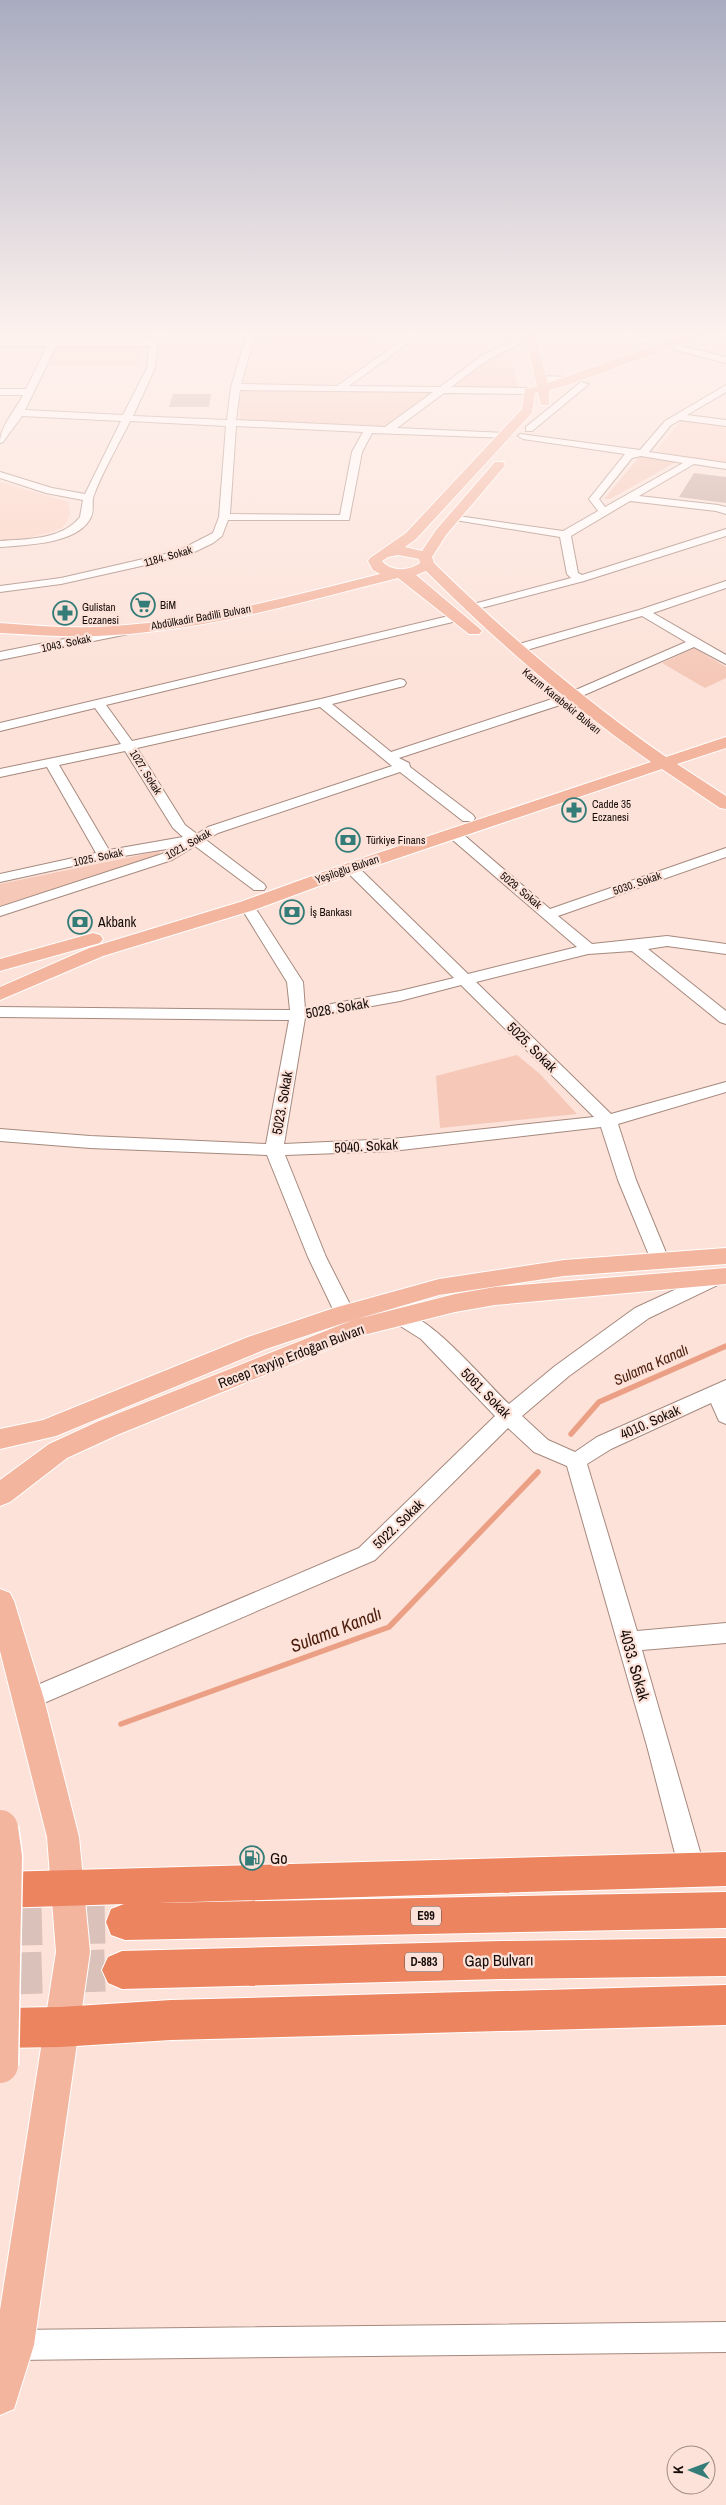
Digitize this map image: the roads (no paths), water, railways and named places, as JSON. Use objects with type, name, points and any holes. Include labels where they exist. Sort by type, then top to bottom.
[{"type":"highway","points":[[0,1890],[709,1869]]},
{"type":"highway","name":"E99","points":[[125,1922],[726,1910]]},
{"type":"highway","name":"Gap Bulvarı","points":[[122,1970],[501,1960],[726,1957]]},
{"type":"highway","points":[[0,2028],[60,2027],[171,2020],[726,2005]]},
{"type":"main road","points":[[363,564],[383,555],[412,536],[507,448]]},
{"type":"main road","points":[[383,555],[405,552],[426,561],[455,518],[510,448]]},
{"type":"main road","name":"Kazım Karabekir Bulvarı","points":[[383,555],[375,561],[380,568],[401,573],[516,649],[568,698]]},
{"type":"main road","name":"Kazım Karabekir Bulvarı","points":[[426,561],[463,613],[649,762],[726,820]]},
{"type":"main road","name":"Abdülkadir Badilli Bulvarı","points":[[0,628],[74,631],[131,629],[235,613],[420,570],[426,561]]},
{"type":"main road","name":"Abdülkadir Badilli Bulvarı","points":[[0,619],[72,623],[184,612],[301,586],[338,573]]},
{"type":"main road","name":"Yeşiloğlu Bulvarı","points":[[0,994],[96,952],[247,906],[649,762],[726,731]]},
{"type":"main road","name":"Yeşiloğlu Bulvarı","points":[[0,965],[70,946],[259,887],[468,818],[649,762],[726,742]]},
{"type":"main road","name":"Kazım Karabekir Bulvarı","points":[[649,762],[726,804]]},
{"type":"main road","name":"Recep Tayyip Erdoğan Bulvarı","points":[[0,1495],[58,1451],[348,1322],[439,1287],[564,1268],[660,1260],[724,1270]]},
{"type":"main road","name":"Recep Tayyip Erdoğan Bulvarı","points":[[0,1439],[47,1429],[257,1343],[348,1322],[401,1317],[495,1296],[724,1270]]},
{"type":"main road","points":[[0,1601],[29,1699],[64,1837],[73,1952],[60,2027],[14,2345],[0,2395]]},
{"type":"main road","points":[[0,1828],[4,1857],[0,2066]]},
{"type":"street","points":[[0,544],[36,541],[64,534],[78,526],[86,518],[88,498],[112,448]]},
{"type":"street","name":"1184. Sokak","points":[[0,589],[61,582],[182,554],[209,541],[218,534],[224,517],[229,448]]},
{"type":"street","points":[[224,517],[344,518],[360,448]]},
{"type":"street","points":[[597,448],[726,466]]},
{"type":"street","points":[[604,512],[594,499],[629,456],[643,453],[647,448]]},
{"type":"street","points":[[455,518],[565,535],[693,461]]},
{"type":"street","points":[[0,475],[50,491],[88,498]]},
{"type":"street","points":[[627,498],[718,508],[726,511]]},
{"type":"street","points":[[0,728],[463,613],[580,579],[726,532]]},
{"type":"street","points":[[565,535],[573,574],[580,579]]},
{"type":"street","points":[[516,649],[643,612],[726,584]]},
{"type":"street","points":[[643,612],[726,660]]},
{"type":"street","name":"1043. Sokak","points":[[0,656],[131,629]]},
{"type":"street","points":[[389,756],[568,698],[694,642]]},
{"type":"street","points":[[98,703],[129,746],[322,703],[400,682]]},
{"type":"street","points":[[322,703],[468,818]]},
{"type":"street","points":[[0,713],[41,710],[58,713]]},
{"type":"street","name":"1027. Sokak","points":[[0,773],[129,746],[180,828],[259,887]]},
{"type":"street","points":[[51,762],[105,855]]},
{"type":"street","name":"1021. Sokak","points":[[0,912],[167,856],[213,830],[404,766]]},
{"type":"street","name":"5029. Sokak","points":[[453,833],[588,949]]},
{"type":"street","name":"1025. Sokak","points":[[0,878],[105,855],[196,840]]},
{"type":"street","name":"5030. Sokak","points":[[549,914],[726,852]]},
{"type":"street","name":"5025. Sokak","points":[[351,868],[608,1121],[627,1180],[660,1260]]},
{"type":"street","name":"5023. Sokak","points":[[247,906],[295,982],[298,1015],[274,1150],[317,1256],[348,1322]]},
{"type":"street","name":"5028. Sokak","points":[[0,1012],[298,1015],[467,981],[588,949],[635,946],[667,941],[726,949]]},
{"type":"street","points":[[635,946],[726,1019]]},
{"type":"street","name":"5040. Sokak","points":[[0,1135],[90,1142],[274,1150],[392,1145],[608,1121],[726,1087]]},
{"type":"street","name":"5022. Sokak","points":[[29,1699],[225,1617],[367,1554],[508,1416],[562,1371],[642,1314],[724,1270]]},
{"type":"street","name":"5061. Sokak","points":[[401,1317],[428,1334],[508,1416],[541,1446],[576,1461]]},
{"type":"street","points":[[721,1389],[726,1416]]},
{"type":"street","name":"4010. Sokak","points":[[576,1461],[604,1443],[721,1389]]},
{"type":"street","name":"4033. Sokak","points":[[576,1461],[629,1640],[709,1869]]},
{"type":"street","points":[[629,1640],[726,1632]]},
{"type":"street","points":[[14,2345],[726,2337]]},
{"type":"waterway","name":"Sulama Kanalı","points":[[571,1434],[599,1402],[726,1346]]},
{"type":"waterway","name":"Sulama Kanalı","points":[[121,1724],[389,1627],[538,1472]]},
{"type":"tunnel","points":[[0,1925],[125,1922]]},
{"type":"tunnel","points":[[0,1974],[122,1970]]},
{"type":"place","name":"BiM","points":[[143,605]]},
{"type":"place","name":"Gulistan Eczanesi","points":[[65,613]]},
{"type":"place","name":"Cadde 35 Eczanesi","points":[[574,810]]},
{"type":"place","name":"Türkiye Finans","points":[[348,840]]},
{"type":"place","name":"İş Bankası","points":[[292,912]]},
{"type":"place","name":"Akbank","points":[[80,922]]},
{"type":"place","name":"Go","points":[[252,1858]]}]
